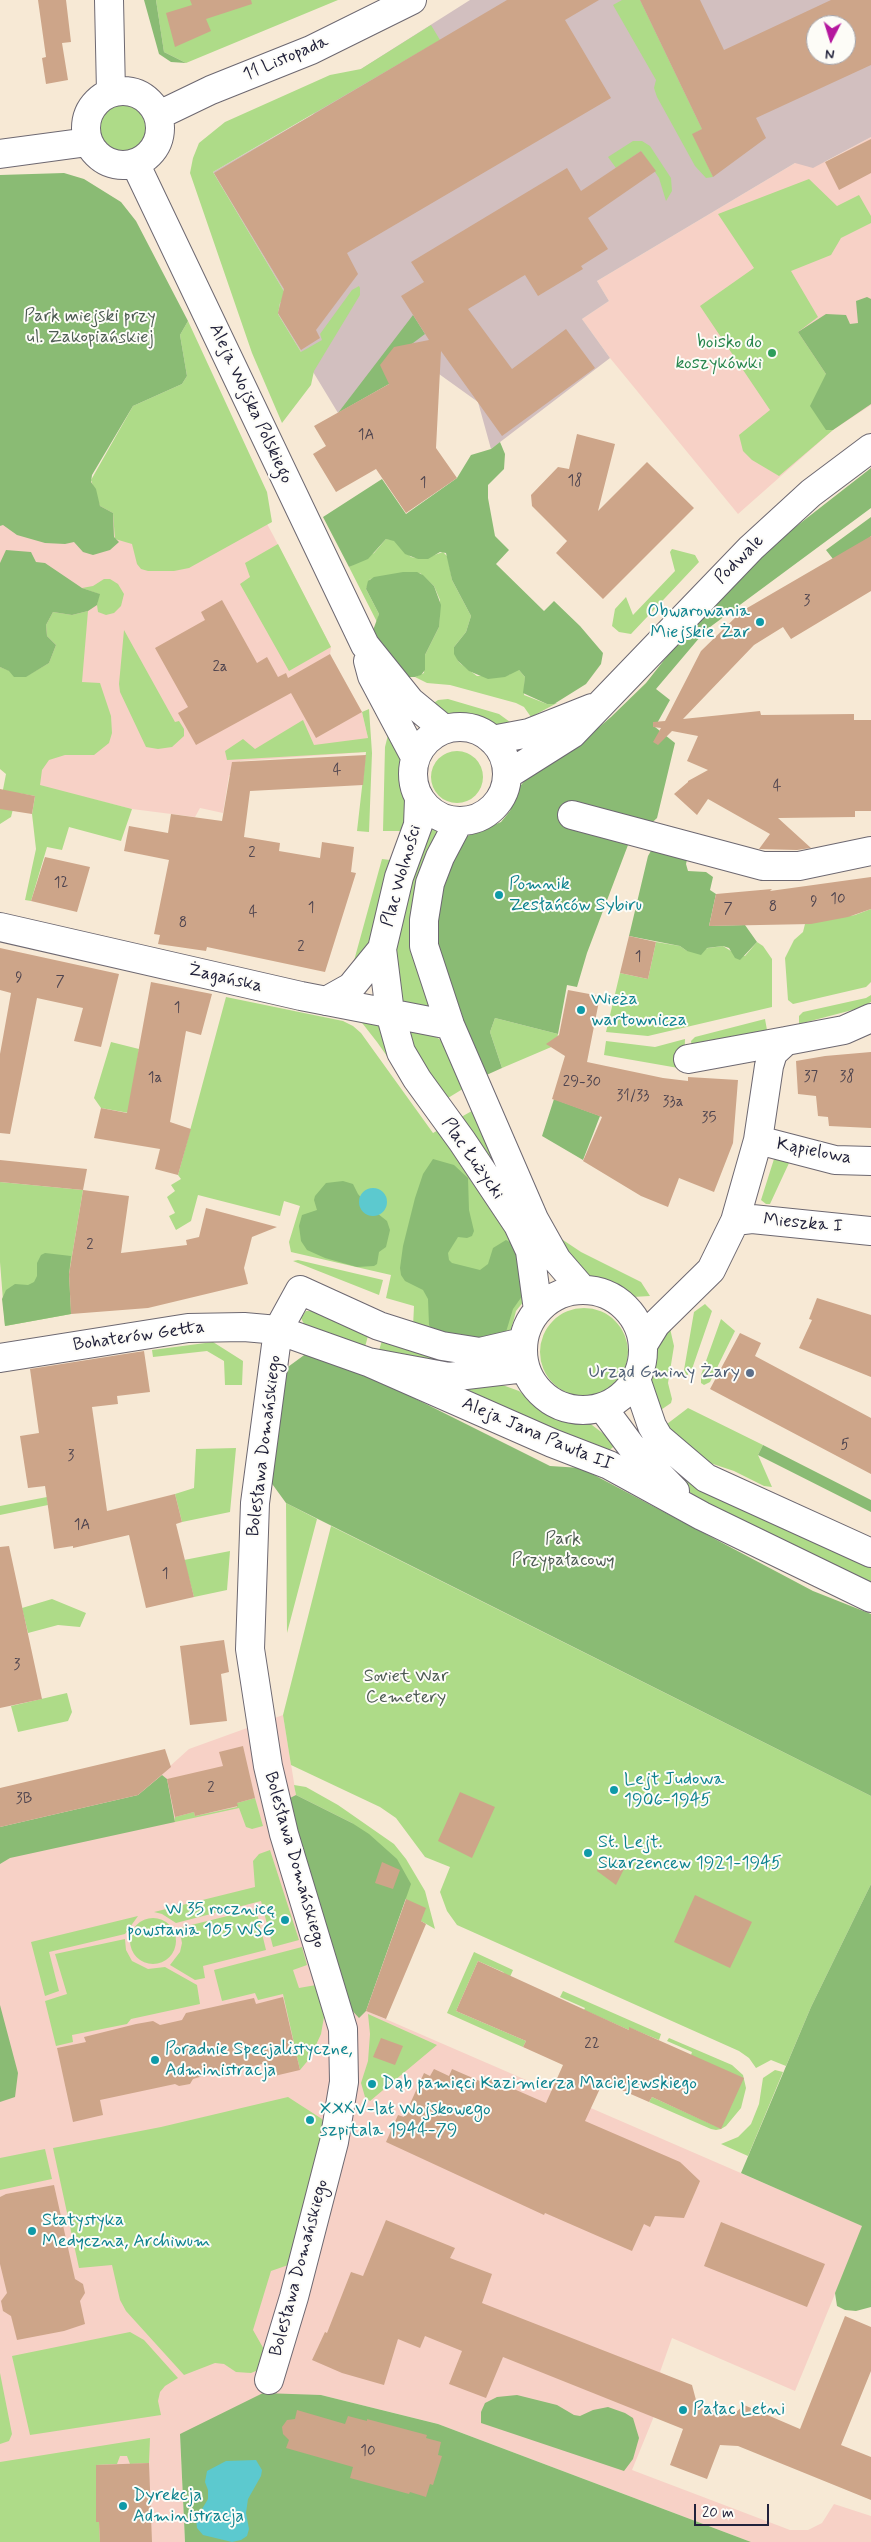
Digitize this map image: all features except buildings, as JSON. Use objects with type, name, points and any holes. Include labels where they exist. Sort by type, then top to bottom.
[{"type":"street","points":[[109,0],[111,92]]},
{"type":"street","name":"11 Listopada","points":[[159,116],[211,90],[311,50],[412,0]]},
{"type":"street","points":[[122,90],[145,97],[153,105],[159,116],[161,127],[157,144],[146,158],[135,163],[124,165],[108,162],[94,152],[88,142],[85,130],[86,118],[91,107],[100,98],[111,92],[122,90]]},
{"type":"street","points":[[0,154],[88,142]]},
{"type":"street","name":"Aleja Wojska Polskiego","points":[[135,163],[365,644],[410,701],[444,729]]},
{"type":"street","name":"Podwale","points":[[507,775],[572,734],[751,548],[812,493],[871,448]]},
{"type":"street","name":"Aleja Wojska Polskiego","points":[[365,644],[372,676],[415,757]]},
{"type":"street","name":"Podwale","points":[[492,740],[529,733],[598,705]]},
{"type":"street","points":[[465,727],[484,733],[492,740],[504,756],[507,775],[505,790],[498,802],[487,813],[474,819],[459,821],[443,819],[429,811],[419,799],[413,778],[415,757],[422,745],[444,729],[465,727]]},
{"type":"street","name":"Plac Wolności","points":[[390,1013],[382,949],[398,877],[418,825],[419,799]]},
{"type":"street","points":[[572,815],[763,866],[799,866],[871,851]]},
{"type":"street","name":"Plac Wolności","points":[[450,1025],[424,946],[424,920],[430,883],[440,857],[459,821]]},
{"type":"street","name":"Żagańska","points":[[0,927],[326,1001],[450,1025]]},
{"type":"street","points":[[326,1001],[350,987],[382,949]]},
{"type":"street","name":"Plac Łużycki","points":[[390,1013],[402,1052],[417,1079],[462,1141],[518,1225],[530,1251],[538,1310]]},
{"type":"street","points":[[844,1030],[871,1018]]},
{"type":"street","name":"Plac Łużycki","points":[[450,1025],[534,1219],[558,1260],[583,1290]]},
{"type":"street","points":[[688,1059],[844,1030],[871,1029]]},
{"type":"street","points":[[644,1345],[656,1324],[711,1270],[735,1221],[758,1140],[769,1066],[773,1053],[786,1041]]},
{"type":"street","name":"Kąpielowa","points":[[758,1140],[835,1160],[871,1161]]},
{"type":"street","name":"Mieszka I","points":[[735,1221],[752,1219],[871,1231]]},
{"type":"street","points":[[278,1330],[300,1290],[379,1326],[442,1346],[480,1352],[524,1355]]},
{"type":"street","points":[[583,1290],[597,1291],[614,1298],[625,1308],[639,1326],[644,1345],[642,1363],[636,1379],[627,1392],[616,1401],[602,1408],[583,1411],[564,1408],[547,1399],[534,1385],[524,1355],[530,1320],[543,1304],[559,1294],[583,1290]]},
{"type":"street","points":[[625,1308],[672,1307]]},
{"type":"street","name":"Bohaterów Getta","points":[[0,1358],[188,1328],[244,1327],[278,1330],[368,1362],[448,1377],[524,1355]]},
{"type":"street","name":"Bolesława Domańskiego","points":[[269,2380],[294,2297],[332,2151],[344,2082],[343,2029],[284,1834],[268,1766],[250,1649],[255,1503],[278,1330]]},
{"type":"street","name":"Aleja Jana Pawła II","points":[[368,1362],[552,1443],[609,1465],[702,1516],[871,1598]]},
{"type":"street","points":[[636,1379],[652,1426],[659,1438],[706,1478],[871,1553]]},
{"type":"street","name":"Aleja Jana Pawła II","points":[[602,1408],[631,1446],[660,1477],[702,1516]]},
{"type":"shaded area","points":[[470,0],[871,0],[871,137],[813,168],[795,163],[597,281],[609,301],[582,319],[610,358],[491,449],[478,402],[400,346],[338,413],[278,314],[280,303],[288,298],[213,172],[312,115],[361,69]]},
{"type":"shaded area","points":[[871,137],[871,405],[833,430],[738,514],[610,358],[582,319],[609,301],[597,281],[795,163],[825,162]]},
{"type":"shaded area","points":[[221,439],[331,647],[330,655],[362,712],[368,738],[366,752],[240,761],[241,777],[229,775],[223,813],[200,808],[195,817],[132,809],[40,786],[6,773],[0,769],[0,526],[95,480]]},
{"type":"shaded area","points":[[283,1715],[296,1795],[367,2011],[863,2226],[795,2391],[672,2338],[660,2372],[670,2377],[632,2470],[790,2530],[808,2530],[822,2523],[834,2504],[871,2516],[871,2542],[751,2542],[438,2424],[321,2395],[180,2434],[185,2542],[0,2542],[0,1827],[138,1795],[189,1749]]},
{"type":"green space","points":[[144,0],[156,0],[164,52],[186,63],[171,62],[159,54]]},
{"type":"green space","points":[[156,0],[338,0],[186,63],[164,52]]},
{"type":"green space","points":[[622,0],[640,0],[702,129],[693,134],[713,177],[706,178],[695,166],[657,97],[654,88],[656,80],[613,5]]},
{"type":"green space","points":[[431,25],[440,40],[213,172],[288,298],[280,303],[278,314],[301,352],[322,340],[320,334],[352,290],[359,286],[360,288],[360,295],[314,371],[311,385],[282,423],[252,353],[190,173],[193,158],[199,143],[225,122],[330,75],[361,69]]},
{"type":"green space","points":[[119,98],[131,98],[147,107],[154,117],[156,129],[154,141],[147,151],[131,160],[119,160],[108,155],[99,146],[94,135],[94,123],[99,112],[108,103]]},
{"type":"green space","points":[[633,141],[642,141],[650,146],[671,178],[672,191],[666,201],[659,178],[641,151],[616,168],[608,157]]},
{"type":"green space","name":"Park miejski przy ul. Zakopiańskiej","points":[[64,173],[84,179],[121,202],[136,221],[188,321],[180,335],[187,376],[182,384],[133,406],[92,475],[91,482],[96,489],[100,506],[113,513],[114,537],[119,542],[110,550],[93,555],[83,552],[74,542],[65,544],[45,543],[17,535],[3,525],[0,526],[0,175]]},
{"type":"green space","points":[[809,179],[837,206],[859,195],[871,216],[871,223],[841,238],[831,255],[791,271],[818,317],[798,332],[826,374],[826,430],[833,430],[779,476],[752,460],[743,451],[739,435],[770,410],[700,306],[754,268],[718,214]]},
{"type":"green space","points":[[867,297],[871,299],[871,404],[833,430],[826,430],[810,406],[826,374],[798,332],[826,314],[846,315],[850,324],[858,323],[856,301]]},
{"type":"green space","points":[[413,315],[425,334],[405,349],[389,384],[338,413]]},
{"type":"green space","points":[[188,321],[267,492],[272,522],[189,568],[174,571],[148,571],[141,569],[137,564],[132,544],[115,539],[113,513],[100,506],[91,480],[133,406],[182,384],[187,376],[180,335]]},
{"type":"green space","points":[[500,442],[505,454],[504,469],[488,485],[488,498],[495,536],[509,550],[496,564],[544,611],[554,601],[580,626],[603,653],[601,664],[586,684],[554,704],[547,704],[523,693],[525,677],[519,670],[505,677],[488,679],[469,671],[458,661],[454,654],[454,647],[466,632],[471,616],[452,580],[446,553],[440,552],[428,559],[418,559],[405,554],[394,541],[386,539],[368,559],[349,567],[323,517],[382,479],[406,514],[457,478],[471,455],[491,449]]},
{"type":"green space","points":[[871,468],[871,508],[706,630],[656,689],[670,700],[655,727],[675,743],[657,818],[628,845],[587,953],[577,987],[567,985],[558,1034],[495,1018],[490,1032],[502,1068],[482,1077],[437,946],[432,913],[443,867],[465,837],[501,822],[510,811],[517,790],[531,773],[577,746],[611,717],[646,683],[672,650],[766,550]]},
{"type":"green space","points":[[871,517],[871,536],[840,568],[826,550]]},
{"type":"green space","points":[[386,539],[394,540],[411,557],[423,559],[443,552],[448,557],[452,580],[471,616],[466,632],[454,647],[458,661],[461,664],[477,676],[509,675],[516,669],[519,670],[525,677],[524,695],[547,704],[557,703],[531,717],[524,707],[516,703],[450,685],[427,683],[415,677],[424,673],[425,655],[439,627],[440,600],[434,586],[420,573],[370,579],[366,589],[379,614],[377,622],[349,567],[374,553]]},
{"type":"green space","points":[[278,544],[331,647],[289,671],[240,584],[250,577],[245,563]]},
{"type":"green space","points":[[672,549],[695,555],[699,562],[631,634],[619,632],[612,626],[615,609],[626,597],[633,615],[675,571],[670,552]]},
{"type":"green space","points":[[6,550],[31,552],[36,562],[45,563],[82,588],[100,594],[97,605],[88,611],[72,615],[53,612],[46,625],[47,636],[56,645],[49,663],[26,677],[14,677],[9,671],[0,667],[0,563]]},
{"type":"green space","points":[[403,572],[417,572],[423,575],[434,586],[441,605],[439,627],[425,655],[425,670],[421,675],[415,677],[406,677],[372,633],[379,614],[366,589],[368,581],[374,577]]},
{"type":"green space","points":[[104,579],[110,579],[118,584],[124,594],[121,606],[114,613],[106,615],[98,612],[99,594],[82,588],[93,586]]},
{"type":"green space","points":[[88,611],[82,682],[100,683],[111,716],[112,733],[109,743],[94,755],[65,755],[49,760],[42,770],[40,785],[132,809],[121,841],[69,827],[62,850],[47,847],[31,901],[25,900],[36,849],[32,814],[35,796],[17,793],[11,817],[0,824],[0,805],[6,774],[0,769],[0,667],[25,677],[49,663],[56,645],[47,636],[46,625],[53,612],[72,615]]},
{"type":"green space","points":[[124,630],[175,722],[179,721],[184,729],[184,736],[172,747],[158,749],[146,747],[120,692],[119,684]]},
{"type":"green space","points":[[448,699],[499,714],[510,722],[513,728],[488,729],[472,721],[452,719],[428,707],[438,700]]},
{"type":"green space","points":[[369,709],[372,753],[369,832],[357,831],[366,752],[227,760],[225,751],[243,739],[255,749],[303,720],[314,745],[368,738],[362,712]]},
{"type":"green space","points":[[389,731],[402,756],[399,769],[400,786],[405,803],[406,831],[383,831],[385,747]]},
{"type":"green space","points":[[452,751],[462,751],[472,755],[479,762],[483,777],[479,792],[472,799],[462,803],[452,803],[442,799],[435,792],[431,782],[431,772],[435,762],[442,755]]},
{"type":"green space","points":[[427,825],[440,831],[433,1013],[399,1007],[393,953],[401,911]]},
{"type":"green space","points":[[690,847],[686,864],[688,871],[706,872],[713,877],[710,890],[716,894],[709,926],[745,925],[757,942],[740,960],[735,958],[729,948],[723,946],[707,948],[701,955],[687,951],[680,946],[629,936],[648,856],[652,849]]},
{"type":"green space","points":[[382,859],[390,860],[392,864],[363,962],[352,968]]},
{"type":"green space","points":[[871,909],[871,982],[866,987],[793,1004],[788,1000],[785,958],[794,940],[803,932],[805,924],[855,915]]},
{"type":"green space","points":[[656,942],[680,946],[687,951],[723,946],[734,953],[745,956],[757,942],[763,946],[772,959],[772,1007],[648,1036],[606,1032],[620,973],[648,979]]},
{"type":"green space","points":[[871,995],[871,1002],[860,1008],[799,1024],[799,1016],[803,1012],[866,998]]},
{"type":"green space","points":[[226,997],[343,1021],[353,1026],[361,1033],[433,1133],[442,1128],[513,1236],[528,1296],[516,1311],[510,1334],[413,1327],[414,1306],[386,1298],[391,1275],[291,1252],[289,1242],[300,1206],[284,1201],[280,1216],[198,1195],[191,1221],[176,1230],[169,1216],[175,1213],[167,1197],[175,1191],[171,1185],[181,1179],[178,1175]]},
{"type":"green space","points":[[495,1018],[558,1034],[556,1045],[502,1068],[490,1032]]},
{"type":"green space","points":[[359,1019],[378,1020],[427,1113],[377,1042]]},
{"type":"green space","points":[[765,1019],[767,1030],[692,1048],[691,1041],[695,1037]]},
{"type":"green space","points":[[407,1030],[433,1035],[442,1041],[466,1087],[443,1101],[426,1075]]},
{"type":"green space","points":[[685,1039],[684,1069],[604,1055],[606,1041],[655,1047]]},
{"type":"green space","points":[[111,1042],[139,1049],[129,1113],[101,1108],[94,1098]]},
{"type":"green space","points":[[554,1099],[600,1116],[583,1160],[542,1136]]},
{"type":"green space","points":[[477,1108],[503,1171],[495,1174],[456,1120]]},
{"type":"green space","points":[[778,1157],[789,1163],[770,1204],[766,1204],[761,1200],[774,1159]]},
{"type":"green space","points":[[433,1159],[454,1165],[468,1178],[469,1210],[474,1231],[472,1236],[467,1238],[458,1237],[448,1253],[449,1260],[452,1263],[480,1270],[488,1264],[493,1248],[506,1240],[513,1244],[522,1265],[525,1292],[513,1309],[506,1332],[490,1341],[433,1331],[429,1325],[428,1299],[423,1290],[405,1281],[401,1275],[403,1246],[415,1198],[423,1174]]},
{"type":"green space","points":[[343,1181],[353,1184],[358,1194],[368,1206],[387,1221],[390,1230],[386,1247],[379,1252],[377,1264],[374,1266],[357,1267],[325,1258],[307,1250],[301,1241],[299,1226],[302,1215],[317,1210],[314,1200],[315,1196],[326,1183]]},
{"type":"green space","points":[[0,1182],[83,1190],[69,1274],[71,1314],[5,1326],[0,1262]]},
{"type":"green space","points":[[554,1234],[581,1252],[641,1282],[650,1296],[632,1297],[608,1284],[586,1278]]},
{"type":"green space","points":[[45,1253],[71,1256],[69,1274],[71,1314],[5,1326],[2,1299],[6,1290],[15,1284],[28,1285],[34,1282],[37,1276],[37,1263],[41,1255]]},
{"type":"green space","points":[[298,1260],[383,1280],[379,1295],[293,1261]]},
{"type":"green space","points":[[705,1304],[712,1311],[692,1369],[687,1376],[684,1370],[694,1312]]},
{"type":"green space","points":[[584,1308],[601,1312],[615,1321],[624,1335],[628,1352],[624,1369],[615,1383],[601,1392],[584,1396],[567,1392],[553,1383],[544,1369],[540,1352],[544,1335],[553,1321],[567,1312]]},
{"type":"green space","points":[[306,1311],[316,1311],[369,1332],[365,1347],[304,1324],[301,1318]]},
{"type":"green space","points":[[721,1319],[735,1331],[710,1382],[704,1385],[701,1383],[701,1375]]},
{"type":"green space","points":[[669,1324],[674,1346],[668,1383],[672,1399],[671,1403],[655,1414],[648,1388],[655,1363],[657,1343]]},
{"type":"green space","points":[[383,1337],[453,1359],[477,1371],[378,1354]]},
{"type":"green space","points":[[213,1342],[243,1361],[242,1385],[225,1385],[224,1361],[207,1351],[153,1357],[152,1350]]},
{"type":"green space","name":"Park Przypałacowy","points":[[307,1353],[374,1378],[550,1466],[581,1468],[813,1591],[871,1614],[871,1796],[286,1503],[270,1481],[281,1372]]},
{"type":"green space","points":[[497,1383],[519,1391],[544,1412],[552,1416],[572,1423],[582,1420],[588,1422],[617,1444],[603,1455],[464,1388]]},
{"type":"green space","points":[[688,1408],[763,1445],[758,1455],[772,1487],[764,1486],[734,1471],[707,1462],[663,1427]]},
{"type":"green space","points":[[651,1438],[871,1566],[871,1585],[697,1498],[668,1474]]},
{"type":"green space","points":[[763,1445],[871,1500],[871,1512],[758,1455]]},
{"type":"green space","points":[[236,1448],[230,1512],[182,1522],[175,1494],[194,1488],[196,1449]]},
{"type":"green space","points":[[47,1497],[48,1505],[0,1515],[0,1506]]},
{"type":"green space","points":[[286,1503],[317,1519],[287,1633]]},
{"type":"green space","name":"Soviet War Cemetery","points":[[331,1526],[871,1796],[871,1884],[811,2007],[786,2066],[771,2060],[756,2068],[749,2058],[739,2051],[457,1925],[447,1911],[440,1892],[450,1867],[425,1857],[396,1818],[380,1807],[291,1765],[283,1715]]},
{"type":"green space","points":[[230,1551],[227,1590],[194,1597],[184,1560]]},
{"type":"green space","points":[[52,1599],[86,1613],[80,1627],[58,1625],[28,1633],[22,1608]]},
{"type":"green space","points":[[67,1693],[72,1712],[68,1721],[18,1732],[11,1706]]},
{"type":"green space","points":[[162,1775],[167,1779],[175,1822],[10,1858],[0,1864],[0,1827],[138,1795]]},
{"type":"green space","points":[[294,1785],[306,1787],[338,1805],[394,1844],[406,1859],[425,1891],[435,1929],[421,1921],[352,1823],[296,1795]]},
{"type":"green space","points":[[296,1795],[352,1823],[369,1834],[397,1859],[411,1884],[366,2011],[359,2018],[348,2006],[288,1799]]},
{"type":"green space","points":[[255,1798],[263,1826],[252,1829],[246,1827],[239,1808],[175,1822],[175,1817],[194,1812],[195,1816],[237,1807],[237,1803]]},
{"type":"green space","points":[[270,1850],[299,1940],[273,1947],[261,1901],[176,1923],[162,1914],[154,1912],[255,1887],[253,1861],[259,1854]]},
{"type":"green space","points":[[871,1884],[871,2307],[856,2311],[845,2310],[837,2306],[835,2293],[862,2226],[741,2173],[811,2007]]},
{"type":"green space","points":[[256,1909],[266,1950],[203,1966],[205,1978],[195,1980],[170,1965],[180,1952],[182,1943],[179,1928]]},
{"type":"green space","points":[[138,1916],[125,1934],[49,1952],[59,1991],[45,1996],[31,1942]]},
{"type":"green space","points":[[153,1918],[166,1922],[172,1928],[176,1941],[172,1954],[166,1960],[153,1964],[140,1960],[134,1954],[130,1941],[134,1928],[140,1922]]},
{"type":"green space","points":[[125,1939],[126,1950],[132,1961],[148,1969],[165,1967],[197,1985],[200,2004],[131,2019],[127,2024],[72,2035],[73,2042],[56,2046],[45,2001],[67,1994],[55,1954]]},
{"type":"green space","points":[[302,1947],[307,1965],[293,1970],[299,1988],[316,1985],[324,2017],[321,2034],[310,2058],[300,2070],[283,1994],[258,2000],[255,1993],[222,2001],[214,1970]]},
{"type":"green space","points":[[474,1952],[513,1970],[509,1979],[503,1972],[478,1961],[456,2011],[526,2041],[523,2047],[447,2013]]},
{"type":"green space","points":[[563,1991],[661,2034],[659,2040],[630,2028],[629,2030],[584,2010],[585,2008],[560,1997]]},
{"type":"green space","points":[[0,2005],[18,2073],[15,2097],[0,2102]]},
{"type":"green space","points":[[368,2014],[437,2045],[370,2101],[365,2097],[361,2083],[368,2061],[370,2034]]},
{"type":"green space","points":[[669,2038],[732,2065],[743,2075],[746,2088],[741,2108],[726,2126],[716,2130],[711,2129],[649,2102],[652,2097],[720,2128],[690,2058],[692,2052],[667,2041]]},
{"type":"green space","points":[[775,2070],[783,2072],[748,2156],[721,2144],[738,2137],[751,2124],[759,2104],[763,2078]]},
{"type":"green space","points":[[288,2097],[322,2119],[325,2125],[291,2264],[271,2271],[253,2330],[266,2353],[261,2369],[251,2373],[236,2372],[224,2364],[215,2363],[184,2375],[126,2311],[120,2300],[112,2265],[79,2268],[53,2148],[161,2127]]},
{"type":"green space","points":[[45,2149],[52,2179],[0,2190],[0,2158]]},
{"type":"green space","points":[[130,2332],[144,2340],[178,2378],[165,2386],[160,2392],[158,2401],[161,2415],[30,2435],[12,2356]]},
{"type":"green space","points":[[0,2373],[12,2434],[9,2441],[0,2444]]},
{"type":"green space","points":[[263,2393],[321,2395],[438,2424],[751,2542],[185,2542],[180,2434]]},
{"type":"green space","points":[[517,2395],[557,2405],[574,2415],[580,2416],[593,2410],[608,2407],[625,2413],[633,2418],[639,2438],[633,2459],[624,2471],[481,2423],[481,2412],[485,2403],[497,2397]]},
{"type":"green space","points":[[150,2438],[149,2463],[130,2464],[127,2456],[120,2456],[117,2464],[96,2465],[96,2522],[99,2522],[100,2542],[0,2542],[0,2462]]},
{"type":"water","points":[[373,1188],[383,1192],[387,1202],[383,1212],[373,1216],[363,1212],[359,1202],[363,1192]]},
{"type":"water","points":[[256,2460],[262,2470],[261,2476],[248,2499],[246,2513],[249,2529],[247,2536],[232,2542],[203,2535],[197,2528],[196,2519],[208,2499],[208,2490],[205,2482],[207,2471],[226,2461]]},
{"type":"place","name":"boisko do koszykówki","points":[[772,353]]},
{"type":"place","name":"Obwarowania Miejskie Żar","points":[[760,622]]},
{"type":"place","name":"Pomnik Zesłańców Sybiru","points":[[499,895]]},
{"type":"place","name":"Wieża wartownicza","points":[[581,1010]]},
{"type":"place","name":"Urząd Gminy Żary","points":[[750,1373]]},
{"type":"place","name":"Lejt Judowa 1906-1945","points":[[614,1790]]},
{"type":"place","name":"St. Lejt. Skarzencew 1921-1945","points":[[588,1853]]},
{"type":"place","name":"W 35 rocznicę powstania 105 WSG","points":[[285,1920]]},
{"type":"place","name":"Poradnie Specjalistyczne, Administracja","points":[[155,2060]]},
{"type":"place","name":"Dąb pamięci Kazimierza Maciejewskiego","points":[[372,2084]]},
{"type":"place","name":"XXXV-lat Wojskowego szpitala 1944-79","points":[[310,2120]]},
{"type":"place","name":"Statystyka Medyczna, Archiwum","points":[[32,2231]]},
{"type":"place","name":"Pałac Letni","points":[[683,2410]]},
{"type":"place","name":"Dyrekcja Administracja","points":[[123,2506]]}]
